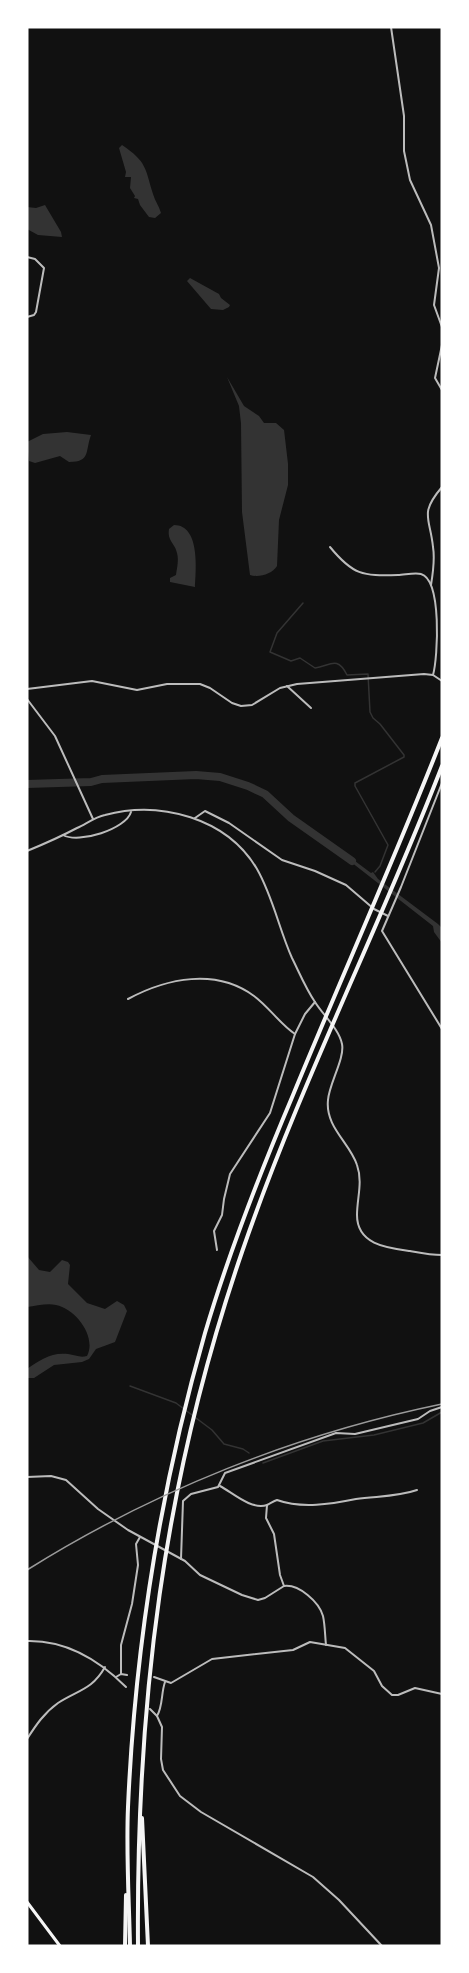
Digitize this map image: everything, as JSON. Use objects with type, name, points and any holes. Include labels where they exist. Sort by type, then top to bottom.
[{"type":"highway","points":[[125,1946],[130,1761],[140,1653],[168,1482],[206,1331],[247,1209],[442,738]]},
{"type":"highway","points":[[138,1946],[137,1866],[149,1672],[160,1580],[183,1459],[221,1317],[243,1249],[289,1127],[373,933],[442,765]]},
{"type":"highway","points":[[141,1778],[144,1909],[148,1946]]},
{"type":"highway","points":[[127,1870],[130,1946]]},
{"type":"main road","points":[[27,1902],[60,1946]]},
{"type":"street","points":[[391,27],[404,116],[404,152],[410,180],[431,225],[439,268],[434,305],[442,327]]},
{"type":"street","points":[[27,257],[35,259],[44,268],[36,312],[27,317]]},
{"type":"street","points":[[442,345],[435,378],[442,390]]},
{"type":"street","points":[[433,675],[437,620],[431,588],[434,550],[427,513],[431,501],[442,487]]},
{"type":"street","points":[[330,547],[344,564],[354,571],[389,575],[420,573],[426,578],[431,588]]},
{"type":"street","points":[[27,689],[92,681],[137,690],[167,684],[200,684],[241,706],[257,703],[278,689],[287,686],[424,674],[433,675],[442,681]]},
{"type":"street","points":[[287,686],[311,708]]},
{"type":"street","points":[[27,699],[55,736],[93,819]]},
{"type":"street","points":[[442,783],[382,931],[442,1029]]},
{"type":"street","points":[[27,851],[93,819],[114,813],[130,812],[165,811],[195,818],[220,831],[234,842],[256,867],[267,888],[292,957],[318,1007],[341,1038],[343,1047],[328,1101],[331,1120],[357,1164],[360,1179],[357,1223],[366,1238],[375,1244],[386,1248],[442,1255]]},
{"type":"street","points":[[195,818],[205,811],[215,815],[250,836],[282,860],[346,885],[374,909],[388,916]]},
{"type":"street","points":[[63,835],[68,837],[96,835],[122,822],[129,817],[130,812]]},
{"type":"street","points":[[128,999],[145,990],[181,980],[210,979],[242,988],[267,1007],[295,1034]]},
{"type":"street","points":[[217,1250],[214,1231],[222,1215],[230,1174],[270,1113],[295,1034],[304,1014],[315,1002]]},
{"type":"street","points":[[220,1486],[225,1473],[331,1434],[339,1432],[355,1434],[418,1419],[442,1407]]},
{"type":"street","points":[[27,1477],[51,1476],[66,1480],[98,1509],[128,1530],[180,1558],[200,1575],[251,1599],[265,1598],[284,1586],[298,1588],[316,1604],[323,1616],[326,1645]]},
{"type":"street","points":[[180,1558],[183,1501],[191,1494],[220,1486],[251,1504],[267,1504],[277,1500],[284,1503],[314,1505],[387,1497],[417,1490]]},
{"type":"street","points":[[267,1504],[266,1518],[274,1534],[280,1575],[284,1586]]},
{"type":"street","points":[[121,1674],[121,1645],[138,1565],[136,1544],[142,1538]]},
{"type":"street","points":[[27,1641],[70,1648],[105,1667],[126,1687]]},
{"type":"street","points":[[154,1677],[171,1683],[216,1658],[293,1650],[310,1642],[345,1648],[374,1671],[382,1686],[392,1695],[415,1688],[442,1694]]},
{"type":"street","points":[[27,1739],[47,1712],[59,1702],[99,1679],[105,1667]]},
{"type":"street","points":[[116,1677],[121,1674],[127,1675]]},
{"type":"street","points":[[157,1716],[166,1681]]},
{"type":"street","points":[[150,1709],[157,1716],[162,1727],[163,1770],[180,1796],[201,1812],[313,1877],[339,1900],[382,1946]]},
{"type":"shaded area","points":[[122,145],[144,166],[161,213],[155,218],[149,217],[138,199],[134,198],[130,188],[131,177],[125,177],[126,172],[119,148]]},
{"type":"shaded area","points":[[45,205],[62,237],[38,235],[27,229],[27,207],[36,208]]},
{"type":"shaded area","points":[[190,278],[219,294],[230,305],[229,307],[223,310],[211,309],[187,281]]},
{"type":"shaded area","points":[[227,377],[244,406],[259,416],[264,423],[276,423],[284,430],[288,485],[279,520],[277,566],[261,576],[250,575],[242,512],[241,423],[239,406]]},
{"type":"shaded area","points":[[67,432],[91,435],[84,458],[69,462],[60,456],[35,463],[29,461],[27,442],[43,434]]},
{"type":"shaded area","points":[[174,525],[188,532],[192,540],[196,559],[195,587],[170,582],[170,578],[176,575],[178,561],[169,533],[169,529]]},
{"type":"shaded area","points":[[342,855],[347,855],[371,873],[373,872],[378,879],[438,924],[442,928],[442,943],[434,932],[433,926]]},
{"type":"shaded area","points":[[27,1256],[39,1270],[50,1272],[62,1260],[68,1262],[70,1265],[68,1284],[87,1303],[105,1309],[117,1301],[124,1305],[127,1311],[115,1342],[96,1349],[89,1359],[82,1362],[54,1365],[34,1378],[27,1378],[27,1369],[46,1357],[56,1354],[87,1356],[89,1341],[83,1325],[71,1312],[53,1304],[27,1307]]},
{"type":"waterway","points":[[303,603],[277,633],[270,652],[291,661],[300,658],[315,668],[336,663],[347,675],[368,674],[370,712],[404,755],[355,783],[388,845],[380,866],[375,872]]},
{"type":"waterway","points":[[27,784],[196,775],[220,777],[265,794],[291,818],[352,861]]},
{"type":"waterway","points":[[130,1386],[176,1403],[212,1430],[224,1444],[249,1453]]},
{"type":"waterway","points":[[263,1463],[323,1441],[374,1435],[423,1423],[442,1412]]},
{"type":"railway","points":[[27,1570],[124,1515],[227,1469],[333,1431],[442,1404]]}]
